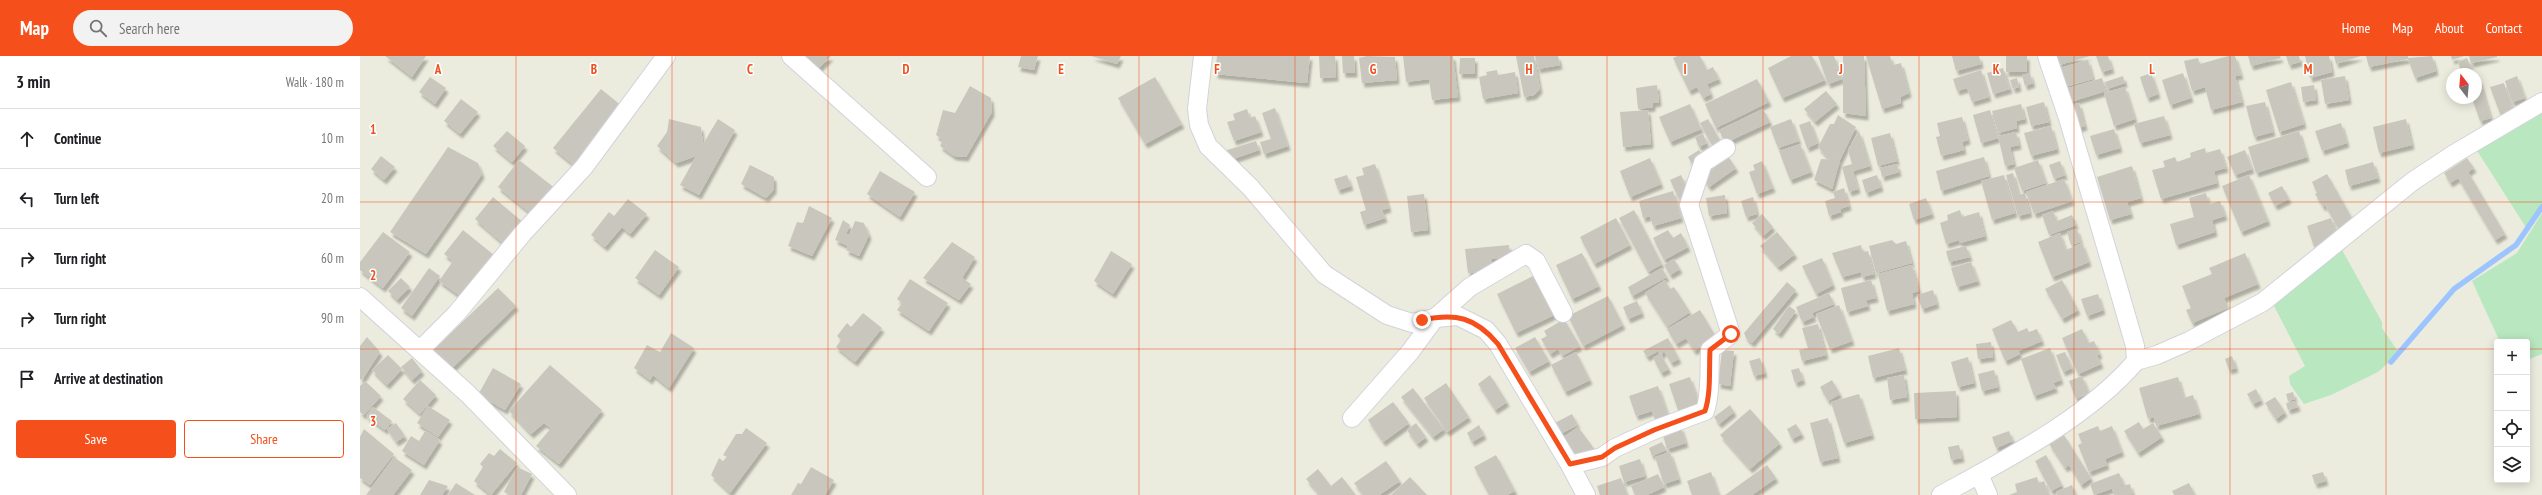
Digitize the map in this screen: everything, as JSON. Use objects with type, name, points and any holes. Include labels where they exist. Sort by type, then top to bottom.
[{"type":"street","points":[[790,56],[927,176]]},
{"type":"street","points":[[1203,56],[1197,109],[1199,125],[1208,146],[1251,188],[1324,274],[1387,315],[1412,323],[1435,318],[1458,316],[1486,330],[1498,344],[1570,464],[1586,495]]},
{"type":"street","points":[[2047,56],[2068,118],[2115,277],[2135,346],[2136,360]]},
{"type":"street","points":[[420,350],[457,313],[523,233],[584,167],[664,57]]},
{"type":"street","points":[[1941,495],[1979,474],[2069,419],[2103,395],[2136,360],[2157,355],[2189,341],[2262,302],[2413,181],[2454,154],[2542,102]]},
{"type":"street","points":[[1570,464],[1602,457],[1615,448],[1654,430],[1705,411],[1710,396],[1707,386],[1710,350],[1731,334],[1689,205],[1703,163],[1726,148]]},
{"type":"street","points":[[1352,418],[1410,352],[1435,318],[1470,287],[1526,254],[1536,261],[1563,313]]},
{"type":"street","points":[[360,297],[468,394],[549,488],[567,495]]},
{"type":"street","points":[[1979,474],[1988,495]]},
{"type":"green space","points":[[2542,109],[2542,207],[2527,229],[2476,149]]},
{"type":"green space","points":[[2542,213],[2542,354],[2530,359],[2530,339],[2499,339],[2472,281],[2517,253]]},
{"type":"green space","points":[[2341,248],[2382,322],[2382,328],[2399,353],[2378,372],[2331,395],[2304,404],[2290,384],[2289,376],[2305,366],[2273,304]]},
{"type":"building","points":[[385,56],[426,56],[412,77]]},
{"type":"building","points":[[801,56],[831,56],[816,71]]},
{"type":"building","points":[[1021,56],[1038,56],[1034,70],[1018,67]]},
{"type":"building","points":[[1091,56],[1121,56],[1117,64]]},
{"type":"building","points":[[1217,56],[1310,56],[1307,83],[1215,74]]},
{"type":"building","points":[[1319,56],[1335,56],[1336,77],[1320,78]]},
{"type":"building","points":[[1342,56],[1354,56],[1355,73],[1343,73]]},
{"type":"building","points":[[1367,56],[1395,57],[1397,80],[1362,83],[1359,58]]},
{"type":"building","points":[[1403,56],[1453,56],[1458,97],[1432,100],[1429,79],[1406,82]]},
{"type":"building","points":[[1516,56],[1534,56],[1540,89],[1534,95],[1524,97]]},
{"type":"building","points":[[1535,56],[1558,56],[1560,65],[1538,69]]},
{"type":"building","points":[[1677,56],[1700,56],[1707,70],[1713,67],[1719,79],[1707,84],[1711,94],[1703,98],[1697,87],[1689,91],[1673,58]]},
{"type":"building","points":[[1791,56],[1812,56],[1825,80],[1782,98],[1768,68]]},
{"type":"building","points":[[1818,56],[1834,56],[1842,79],[1828,84]]},
{"type":"building","points":[[1843,56],[1864,56],[1866,116],[1843,113]]},
{"type":"building","points":[[1866,56],[1890,56],[1893,65],[1901,63],[1909,93],[1900,97],[1901,103],[1882,109]]},
{"type":"building","points":[[1952,56],[1979,56],[1981,64],[1956,71]]},
{"type":"building","points":[[2006,56],[2027,56],[2027,72],[2006,72]]},
{"type":"building","points":[[2057,56],[2090,56],[2059,65]]},
{"type":"building","points":[[2096,56],[2108,56],[2112,69],[2102,72]]},
{"type":"building","points":[[2228,56],[2235,56],[2241,75],[2235,76],[2242,102],[2211,110],[2205,87],[2192,91],[2184,61],[2198,58],[2200,64]]},
{"type":"building","points":[[2248,56],[2280,56],[2281,58],[2251,66]]},
{"type":"building","points":[[2286,56],[2299,56],[2300,62],[2289,65]]},
{"type":"building","points":[[2305,56],[2329,56],[2332,72],[2310,78]]},
{"type":"building","points":[[2334,56],[2361,56],[2336,64]]},
{"type":"building","points":[[2366,56],[2408,56],[2408,58],[2432,56],[2436,71],[2415,78],[2408,59],[2369,67]]},
{"type":"building","points":[[2451,56],[2464,56],[2452,60]]},
{"type":"building","points":[[2469,56],[2497,56],[2497,57],[2471,63]]},
{"type":"building","points":[[1460,58],[1475,58],[1475,74],[1459,74]]},
{"type":"building","points":[[2467,58],[2471,68],[2460,68],[2458,62]]},
{"type":"building","points":[[2088,60],[2093,79],[2065,87],[2060,68]]},
{"type":"building","points":[[2003,68],[2010,89],[1993,94],[1987,73]]},
{"type":"building","points":[[1497,70],[1498,75],[1515,72],[1518,93],[1483,99],[1479,77],[1487,75],[1486,72]]},
{"type":"building","points":[[1981,70],[1989,97],[1972,102],[1967,88],[1957,91],[1953,79]]},
{"type":"building","points":[[2030,73],[2033,83],[2025,86],[2022,75]]},
{"type":"building","points":[[2151,73],[2158,94],[2147,98],[2140,77]]},
{"type":"building","points":[[2183,73],[2191,98],[2170,105],[2162,80]]},
{"type":"building","points":[[2123,76],[2125,83],[2107,89],[2105,82]]},
{"type":"building","points":[[2345,76],[2349,100],[2325,104],[2321,80]]},
{"type":"building","points":[[2517,76],[2525,98],[2512,102],[2505,81]]},
{"type":"building","points":[[430,77],[446,88],[435,104],[419,92]]},
{"type":"building","points":[[1155,77],[1182,124],[1145,144],[1118,98]]},
{"type":"building","points":[[2017,78],[2019,87],[2013,89],[2010,80]]},
{"type":"building","points":[[2102,78],[2106,91],[2067,103],[2062,90]]},
{"type":"building","points":[[1757,79],[1769,102],[1716,128],[1705,104]]},
{"type":"building","points":[[2291,82],[2304,124],[2279,132],[2266,90]]},
{"type":"building","points":[[2504,83],[2514,115],[2502,119],[2490,87]]},
{"type":"building","points":[[1657,85],[1659,102],[1653,103],[1653,107],[1638,109],[1636,88]]},
{"type":"building","points":[[2314,85],[2316,100],[2303,102],[2301,87]]},
{"type":"building","points":[[970,86],[991,98],[992,112],[966,157],[954,156],[940,146],[943,140],[936,135],[943,110],[955,113]]},
{"type":"building","points":[[2125,87],[2135,119],[2114,126],[2104,93]]},
{"type":"building","points":[[2482,88],[2491,118],[2480,121],[2474,104],[2482,104]]},
{"type":"building","points":[[601,89],[623,107],[575,166],[553,148]]},
{"type":"building","points":[[1826,91],[1837,104],[1815,122],[1804,109]]},
{"type":"building","points":[[461,99],[478,112],[460,134],[444,121]]},
{"type":"building","points":[[2044,102],[2049,122],[2031,126],[2026,107]]},
{"type":"building","points":[[2265,102],[2273,132],[2254,137],[2246,106]]},
{"type":"building","points":[[2079,103],[2085,126],[2075,129],[2068,106]]},
{"type":"building","points":[[1690,104],[1701,129],[1670,142],[1659,117]]},
{"type":"building","points":[[2021,104],[2025,119],[2016,121],[2017,128],[1998,133],[1992,111]]},
{"type":"building","points":[[1275,108],[1288,146],[1264,154],[1260,142],[1271,139],[1262,113]]},
{"type":"building","points":[[1247,109],[1250,118],[1255,116],[1261,132],[1234,141],[1227,122],[1235,120],[1233,114]]},
{"type":"building","points":[[1763,109],[1770,122],[1725,143],[1719,130]]},
{"type":"building","points":[[1648,110],[1651,144],[1623,147],[1620,112]]},
{"type":"building","points":[[1990,110],[1998,138],[1981,143],[1973,115]]},
{"type":"building","points":[[1838,115],[1856,127],[1840,160],[1828,158],[1818,147],[1830,124],[1834,124]]},
{"type":"building","points":[[2164,116],[2170,135],[2140,143],[2134,124]]},
{"type":"building","points":[[1962,117],[1968,140],[1962,142],[1964,150],[1941,156],[1936,137],[1940,136],[1937,123]]},
{"type":"building","points":[[669,119],[701,127],[703,144],[718,119],[735,130],[699,195],[680,185],[696,156],[676,163],[657,146],[667,132]]},
{"type":"building","points":[[1708,119],[1722,144],[1714,149],[1700,123]]},
{"type":"building","points":[[1791,119],[1799,141],[1778,148],[1770,127]]},
{"type":"building","points":[[2406,119],[2412,145],[2379,153],[2373,127]]},
{"type":"building","points":[[1810,121],[1818,143],[1807,148],[1799,125]]},
{"type":"building","points":[[2341,123],[2347,143],[2322,151],[2315,131]]},
{"type":"building","points":[[2051,126],[2057,149],[2031,156],[2024,133]]},
{"type":"building","points":[[2114,129],[2120,148],[2096,155],[2090,136]]},
{"type":"building","points":[[507,131],[525,146],[512,162],[493,146]]},
{"type":"building","points":[[1859,131],[1870,166],[1853,171],[1858,189],[1849,192],[1842,167],[1852,164],[1848,150]]},
{"type":"building","points":[[2299,131],[2307,157],[2256,173],[2248,147]]},
{"type":"building","points":[[2016,132],[2019,145],[2010,147],[2014,164],[2005,166],[1998,136]]},
{"type":"building","points":[[1890,133],[1897,161],[1878,166],[1871,138]]},
{"type":"building","points":[[1703,134],[1707,143],[1699,147],[1695,137]]},
{"type":"building","points":[[1256,141],[1259,150],[1227,161],[1224,151]]},
{"type":"building","points":[[1800,144],[1811,172],[1790,180],[1779,151]]},
{"type":"building","points":[[448,147],[478,163],[482,174],[426,254],[390,232]]},
{"type":"building","points":[[2205,148],[2206,153],[2220,149],[2226,168],[2214,171],[2217,183],[2161,199],[2152,170],[2165,167],[2163,161],[2175,157],[2177,162],[2191,157],[2190,153]]},
{"type":"building","points":[[1699,150],[1703,156],[1692,164],[1688,157]]},
{"type":"building","points":[[2245,150],[2252,169],[2235,175],[2227,157]]},
{"type":"building","points":[[1727,155],[1736,168],[1709,187],[1702,177],[1708,169]]},
{"type":"building","points":[[381,156],[395,167],[384,180],[371,169]]},
{"type":"building","points":[[1984,157],[1989,176],[1941,191],[1936,171]]},
{"type":"building","points":[[1650,158],[1661,184],[1630,197],[1620,171]]},
{"type":"building","points":[[2467,158],[2474,168],[2468,172],[2505,234],[2495,240],[2458,178],[2450,183],[2444,173]]},
{"type":"building","points":[[1821,159],[1840,160],[1832,189],[1814,180]]},
{"type":"building","points":[[519,160],[556,189],[534,216],[498,187]]},
{"type":"building","points":[[2038,160],[2046,183],[2022,191],[2014,168]]},
{"type":"building","points":[[1762,161],[1773,188],[1757,194],[1749,172],[1755,170],[1753,165]]},
{"type":"building","points":[[2060,161],[2065,175],[2054,179],[2049,165]]},
{"type":"building","points":[[2373,162],[2378,178],[2349,186],[2345,170]]},
{"type":"building","points":[[1375,164],[1389,208],[1382,210],[1385,218],[1364,225],[1360,212],[1366,210],[1356,177],[1364,175],[1362,168]]},
{"type":"building","points":[[1897,164],[1899,172],[1882,177],[1880,168]]},
{"type":"building","points":[[750,165],[774,177],[774,189],[766,198],[741,184]]},
{"type":"building","points":[[2132,166],[2141,198],[2127,202],[2131,214],[2110,220],[2097,177]]},
{"type":"building","points":[[880,171],[915,192],[900,217],[867,194]]},
{"type":"building","points":[[2013,173],[2019,195],[2025,193],[2030,213],[2018,216],[2006,175]]},
{"type":"building","points":[[2327,174],[2353,220],[2338,228],[2325,205],[2323,207],[2315,194],[2317,193],[2312,182]]},
{"type":"building","points":[[1347,175],[1351,186],[1338,190],[1334,179]]},
{"type":"building","points":[[1681,175],[1690,194],[1679,199],[1670,180]]},
{"type":"building","points":[[1877,175],[1881,187],[1866,193],[1862,180]]},
{"type":"building","points":[[2004,175],[2015,213],[1992,220],[1981,181]]},
{"type":"building","points":[[2249,175],[2268,221],[2241,232],[2222,186]]},
{"type":"building","points":[[2064,179],[2072,201],[2034,214],[2026,192]]},
{"type":"building","points":[[2282,186],[2289,199],[2275,206],[2268,193]]},
{"type":"building","points":[[1844,188],[1849,206],[1840,209],[1841,212],[1829,216],[1825,201],[1835,198],[1833,192]]},
{"type":"building","points":[[1673,191],[1681,218],[1653,226],[1650,216],[1643,218],[1639,201]]},
{"type":"building","points":[[2206,193],[2209,204],[2220,201],[2225,216],[2212,220],[2215,232],[2176,245],[2170,224],[2194,217],[2189,198]]},
{"type":"building","points":[[1424,194],[1428,230],[1411,232],[1407,196]]},
{"type":"building","points":[[1725,195],[1727,213],[1709,216],[1706,198]]},
{"type":"building","points":[[493,197],[524,223],[505,245],[475,219]]},
{"type":"building","points":[[1753,197],[1757,214],[1746,217],[1741,201]]},
{"type":"building","points":[[1926,198],[1932,214],[1914,220],[1909,204]]},
{"type":"building","points":[[628,199],[647,214],[630,234],[622,227],[605,247],[591,235],[609,212],[614,216]]},
{"type":"building","points":[[809,206],[832,218],[812,256],[788,246],[797,222],[803,223]]},
{"type":"building","points":[[1634,210],[1662,264],[1648,272],[1619,218]]},
{"type":"building","points":[[1960,210],[1962,217],[1979,212],[1985,236],[1960,243],[1959,240],[1946,244],[1940,223],[1948,220],[1947,215]]},
{"type":"building","points":[[2053,211],[2057,221],[2072,215],[2076,225],[2049,235],[2042,215]]},
{"type":"building","points":[[1762,214],[1773,227],[1763,236],[1752,223]]},
{"type":"building","points":[[1616,218],[1630,245],[1594,264],[1580,237]]},
{"type":"building","points":[[2331,218],[2338,239],[2314,247],[2307,226]]},
{"type":"building","points":[[843,220],[850,225],[846,234],[850,234],[855,221],[864,223],[869,235],[859,256],[846,250],[848,246],[835,240]]},
{"type":"building","points":[[2077,229],[2081,242],[2071,245],[2067,232]]},
{"type":"building","points":[[463,230],[494,255],[460,296],[439,281],[453,261],[444,254]]},
{"type":"building","points":[[1668,230],[1673,238],[1681,233],[1688,247],[1664,260],[1653,238]]},
{"type":"building","points":[[383,232],[410,252],[383,288],[360,270],[360,262]]},
{"type":"building","points":[[1777,232],[1795,254],[1778,267],[1760,246]]},
{"type":"building","points":[[2060,233],[2066,250],[2082,243],[2089,262],[2052,277],[2038,242]]},
{"type":"building","points":[[1892,240],[1896,244],[1906,241],[1912,263],[1876,273],[1869,246]]},
{"type":"building","points":[[952,242],[975,257],[962,278],[971,284],[959,300],[923,278]]},
{"type":"building","points":[[1509,245],[1510,257],[1491,259],[1492,271],[1468,273],[1465,249]]},
{"type":"building","points":[[1861,245],[1863,252],[1868,251],[1874,274],[1862,277],[1861,272],[1842,277],[1832,253]]},
{"type":"building","points":[[1966,246],[1970,257],[1949,262],[1946,251]]},
{"type":"building","points":[[655,250],[679,267],[659,295],[635,278]]},
{"type":"building","points":[[1111,251],[1132,264],[1113,294],[1094,281]]},
{"type":"building","points":[[1582,253],[1599,286],[1572,299],[1556,265]]},
{"type":"building","points":[[2245,253],[2258,284],[2224,298],[2228,308],[2192,323],[2186,310],[2191,308],[2182,286],[2212,274],[2209,268]]},
{"type":"building","points":[[1822,258],[1833,285],[1816,294],[1802,266]]},
{"type":"building","points":[[1674,259],[1680,269],[1670,275],[1664,265]]},
{"type":"building","points":[[1971,262],[1978,281],[1957,287],[1951,268]]},
{"type":"building","points":[[1912,265],[1919,291],[1912,293],[1914,304],[1887,311],[1878,274]]},
{"type":"building","points":[[429,268],[440,276],[412,316],[401,308]]},
{"type":"building","points":[[1662,268],[1667,277],[1632,296],[1628,287]]},
{"type":"building","points":[[1535,275],[1554,315],[1516,333],[1497,294]]},
{"type":"building","points":[[401,278],[410,287],[397,300],[388,291]]},
{"type":"building","points":[[910,279],[948,303],[929,331],[897,310],[902,303],[897,299]]},
{"type":"building","points":[[1665,280],[1670,289],[1674,287],[1690,312],[1667,327],[1645,293]]},
{"type":"building","points":[[1871,280],[1876,298],[1866,300],[1868,306],[1847,312],[1841,288]]},
{"type":"building","points":[[2062,280],[2078,310],[2062,319],[2045,289]]},
{"type":"building","points":[[1787,282],[1796,290],[1752,343],[1746,338],[1744,333]]},
{"type":"building","points":[[498,288],[516,306],[450,370],[432,351]]},
{"type":"building","points":[[1933,290],[1937,304],[1922,309],[1917,295]]},
{"type":"building","points":[[1829,293],[1834,304],[1812,313],[1814,317],[1802,322],[1796,307]]},
{"type":"building","points":[[2098,294],[2103,310],[2087,316],[2081,299]]},
{"type":"building","points":[[1608,296],[1623,325],[1583,346],[1568,316]]},
{"type":"building","points":[[1637,301],[1642,313],[1628,319],[1623,307]]},
{"type":"building","points":[[1839,305],[1852,341],[1830,349],[1816,314]]},
{"type":"building","points":[[1789,306],[1796,311],[1779,334],[1773,329]]},
{"type":"building","points":[[1700,310],[1716,337],[1694,351],[1686,338],[1676,344],[1667,329]]},
{"type":"building","points":[[863,313],[882,328],[855,362],[836,347],[841,340],[837,336],[847,323],[851,327]]},
{"type":"building","points":[[1564,319],[1580,346],[1562,356],[1558,349],[1550,354],[1541,339],[1547,336],[1544,331]]},
{"type":"building","points":[[2011,320],[2018,332],[2027,328],[2029,332],[2037,329],[2042,341],[2018,351],[2020,354],[2005,361],[1992,329]]},
{"type":"building","points":[[1818,324],[1826,355],[1802,361],[1799,350],[1808,348],[1802,328]]},
{"type":"building","points":[[2082,329],[2089,343],[2094,341],[2100,354],[2097,355],[2101,364],[2078,374],[2062,338]]},
{"type":"building","points":[[671,333],[694,348],[669,388],[653,375],[650,380],[634,368],[647,345],[660,352]]},
{"type":"building","points":[[367,337],[380,352],[362,380],[360,379],[360,346]]},
{"type":"building","points":[[1535,337],[1549,361],[1529,372],[1515,348]]},
{"type":"building","points":[[1668,338],[1679,359],[1671,363],[1664,351],[1661,355],[1669,369],[1661,373],[1653,358],[1658,355],[1660,350],[1647,357],[1643,351]]},
{"type":"building","points":[[1991,342],[1993,357],[1978,359],[1976,344]]},
{"type":"building","points":[[1899,348],[1905,370],[1873,378],[1868,356]]},
{"type":"building","points":[[2050,348],[2061,380],[2053,383],[2056,388],[2034,396],[2021,359]]},
{"type":"building","points":[[1722,350],[1734,351],[1730,386],[1718,384]]},
{"type":"building","points":[[1576,352],[1590,380],[1565,392],[1551,365]]},
{"type":"building","points":[[2065,352],[2072,368],[2063,372],[2056,355]]},
{"type":"building","points":[[388,355],[402,369],[387,385],[372,370]]},
{"type":"building","points":[[2232,356],[2236,368],[2229,370],[2225,359]]},
{"type":"building","points":[[1968,357],[1974,383],[1958,387],[1951,362]]},
{"type":"building","points":[[412,358],[422,371],[412,380],[401,367]]},
{"type":"building","points":[[1760,358],[1765,373],[1754,376],[1749,361]]},
{"type":"building","points":[[550,365],[602,410],[559,464],[536,446],[551,428],[544,423],[531,434],[509,411]]},
{"type":"building","points":[[493,368],[521,384],[505,410],[478,395]]},
{"type":"building","points":[[1799,368],[1803,380],[1795,383],[1791,370]]},
{"type":"building","points":[[1994,370],[1998,387],[1982,391],[1978,374]]},
{"type":"building","points":[[1490,375],[1507,402],[1495,410],[1478,384]]},
{"type":"building","points":[[1904,375],[1907,397],[1890,400],[1887,378]]},
{"type":"building","points":[[2082,376],[2089,393],[2076,399],[2069,381]]},
{"type":"building","points":[[1690,377],[1700,406],[1679,413],[1669,384]]},
{"type":"building","points":[[2178,377],[2184,398],[2193,395],[2199,414],[2156,426],[2154,417],[2148,419],[2139,388]]},
{"type":"building","points":[[420,380],[436,395],[420,414],[403,399]]},
{"type":"building","points":[[1832,380],[1840,394],[1828,401],[1820,387]]},
{"type":"building","points":[[365,381],[381,396],[364,415],[360,412],[360,386]]},
{"type":"building","points":[[1446,383],[1469,417],[1447,432],[1424,398]]},
{"type":"building","points":[[1658,386],[1669,418],[1656,422],[1652,411],[1636,416],[1629,396]]},
{"type":"building","points":[[1413,388],[1444,429],[1433,437],[1401,397]]},
{"type":"building","points":[[2256,389],[2261,400],[2253,404],[2247,394]]},
{"type":"building","points":[[1956,391],[1957,417],[1915,419],[1914,393]]},
{"type":"building","points":[[2293,392],[2295,399],[2288,401],[2286,394]]},
{"type":"building","points":[[1859,394],[1872,435],[1844,443],[1831,402]]},
{"type":"building","points":[[2275,397],[2285,412],[2276,419],[2265,403]]},
{"type":"building","points":[[2296,401],[2298,407],[2288,410],[2286,403]]},
{"type":"building","points":[[1393,402],[1409,423],[1383,442],[1368,420]]},
{"type":"building","points":[[1730,405],[1734,412],[1719,424],[1714,417]]},
{"type":"building","points":[[428,406],[450,420],[438,437],[417,423]]},
{"type":"building","points":[[373,407],[392,421],[385,430],[366,416]]},
{"type":"building","points":[[1750,409],[1780,443],[1750,469],[1720,435]]},
{"type":"building","points":[[1572,414],[1578,425],[1556,436],[1551,425]]},
{"type":"building","points":[[1828,418],[1838,458],[1820,462],[1810,423]]},
{"type":"building","points":[[2139,422],[2143,429],[2153,423],[2162,437],[2138,453],[2124,431]]},
{"type":"building","points":[[396,423],[405,436],[396,442],[387,429]]},
{"type":"building","points":[[1416,423],[1426,437],[1417,444],[1407,430]]},
{"type":"building","points":[[1796,424],[1802,434],[1792,439],[1787,429]]},
{"type":"building","points":[[1479,425],[1484,435],[1472,442],[1467,433]]},
{"type":"building","points":[[2098,426],[2100,431],[2112,426],[2122,452],[2105,459],[2107,465],[2089,472],[2078,445],[2082,443],[2078,434]]},
{"type":"building","points":[[1578,427],[1593,447],[1575,460],[1561,439]]},
{"type":"building","points":[[1681,427],[1686,443],[1667,449],[1662,432]]},
{"type":"building","points":[[746,428],[767,443],[730,493],[711,475],[719,458],[723,461],[727,457],[723,455],[736,434],[742,434]]},
{"type":"building","points":[[364,429],[394,454],[370,485],[360,478],[360,437]]},
{"type":"building","points":[[425,431],[440,440],[424,465],[402,451],[411,436],[419,441]]},
{"type":"building","points":[[2009,431],[2013,441],[1996,448],[1992,437]]},
{"type":"building","points":[[2064,435],[2091,478],[2081,485],[2069,465],[2065,468],[2049,444]]},
{"type":"building","points":[[1662,442],[1666,450],[1652,456],[1649,448]]},
{"type":"building","points":[[1959,445],[1962,458],[1951,460],[1948,447]]},
{"type":"building","points":[[500,449],[517,463],[491,495],[474,481],[483,467],[480,464],[489,453],[494,456]]},
{"type":"building","points":[[1670,452],[1679,479],[1664,484],[1655,457]]},
{"type":"building","points":[[1496,455],[1515,491],[1507,495],[1489,495],[1474,467]]},
{"type":"building","points":[[2046,455],[2062,485],[2051,491],[2035,461]]},
{"type":"building","points":[[394,457],[412,470],[393,495],[366,495]]},
{"type":"building","points":[[1640,459],[1645,476],[1624,482],[1619,466]]},
{"type":"building","points":[[1386,461],[1400,481],[1379,495],[1363,495],[1354,483]]},
{"type":"building","points":[[1767,465],[1776,478],[1752,495],[1725,495]]},
{"type":"building","points":[[517,467],[532,474],[521,495],[510,495],[504,492]]},
{"type":"building","points":[[811,467],[834,480],[825,495],[791,495],[798,483],[801,484]]},
{"type":"building","points":[[1318,469],[1331,486],[1342,477],[1356,495],[1320,495],[1306,479]]},
{"type":"building","points":[[1711,472],[1719,495],[1692,495],[1687,481]]},
{"type":"building","points":[[2323,472],[2326,481],[2315,484],[2312,475]]},
{"type":"building","points":[[2119,473],[2124,484],[2094,495],[2090,484]]},
{"type":"building","points":[[1658,474],[1664,487],[1647,495],[1635,495],[1631,486]]},
{"type":"building","points":[[1410,477],[1427,495],[1391,495]]},
{"type":"building","points":[[2037,477],[2039,483],[2044,481],[2049,495],[2009,495],[2017,492],[2015,484]]},
{"type":"building","points":[[1621,478],[1627,495],[1600,495],[1597,486]]},
{"type":"building","points":[[429,480],[448,486],[442,495],[420,495]]},
{"type":"building","points":[[456,483],[475,495],[448,495]]},
{"type":"building","points":[[2189,483],[2195,495],[2174,495],[2172,491]]},
{"type":"building","points":[[2130,484],[2133,494],[2114,495],[2112,489]]},
{"type":"building","points":[[2072,485],[2076,495],[2057,495],[2056,492]]},
{"type":"waterway","points":[[2391,362],[2454,289],[2516,245],[2542,207]]},
{"type":"route","points":[[1422,320],[1458,316],[1486,330],[1498,344],[1547,428],[1570,464],[1602,457],[1615,448],[1654,430],[1705,411],[1710,396],[1707,386],[1710,350],[1731,334]]}]
